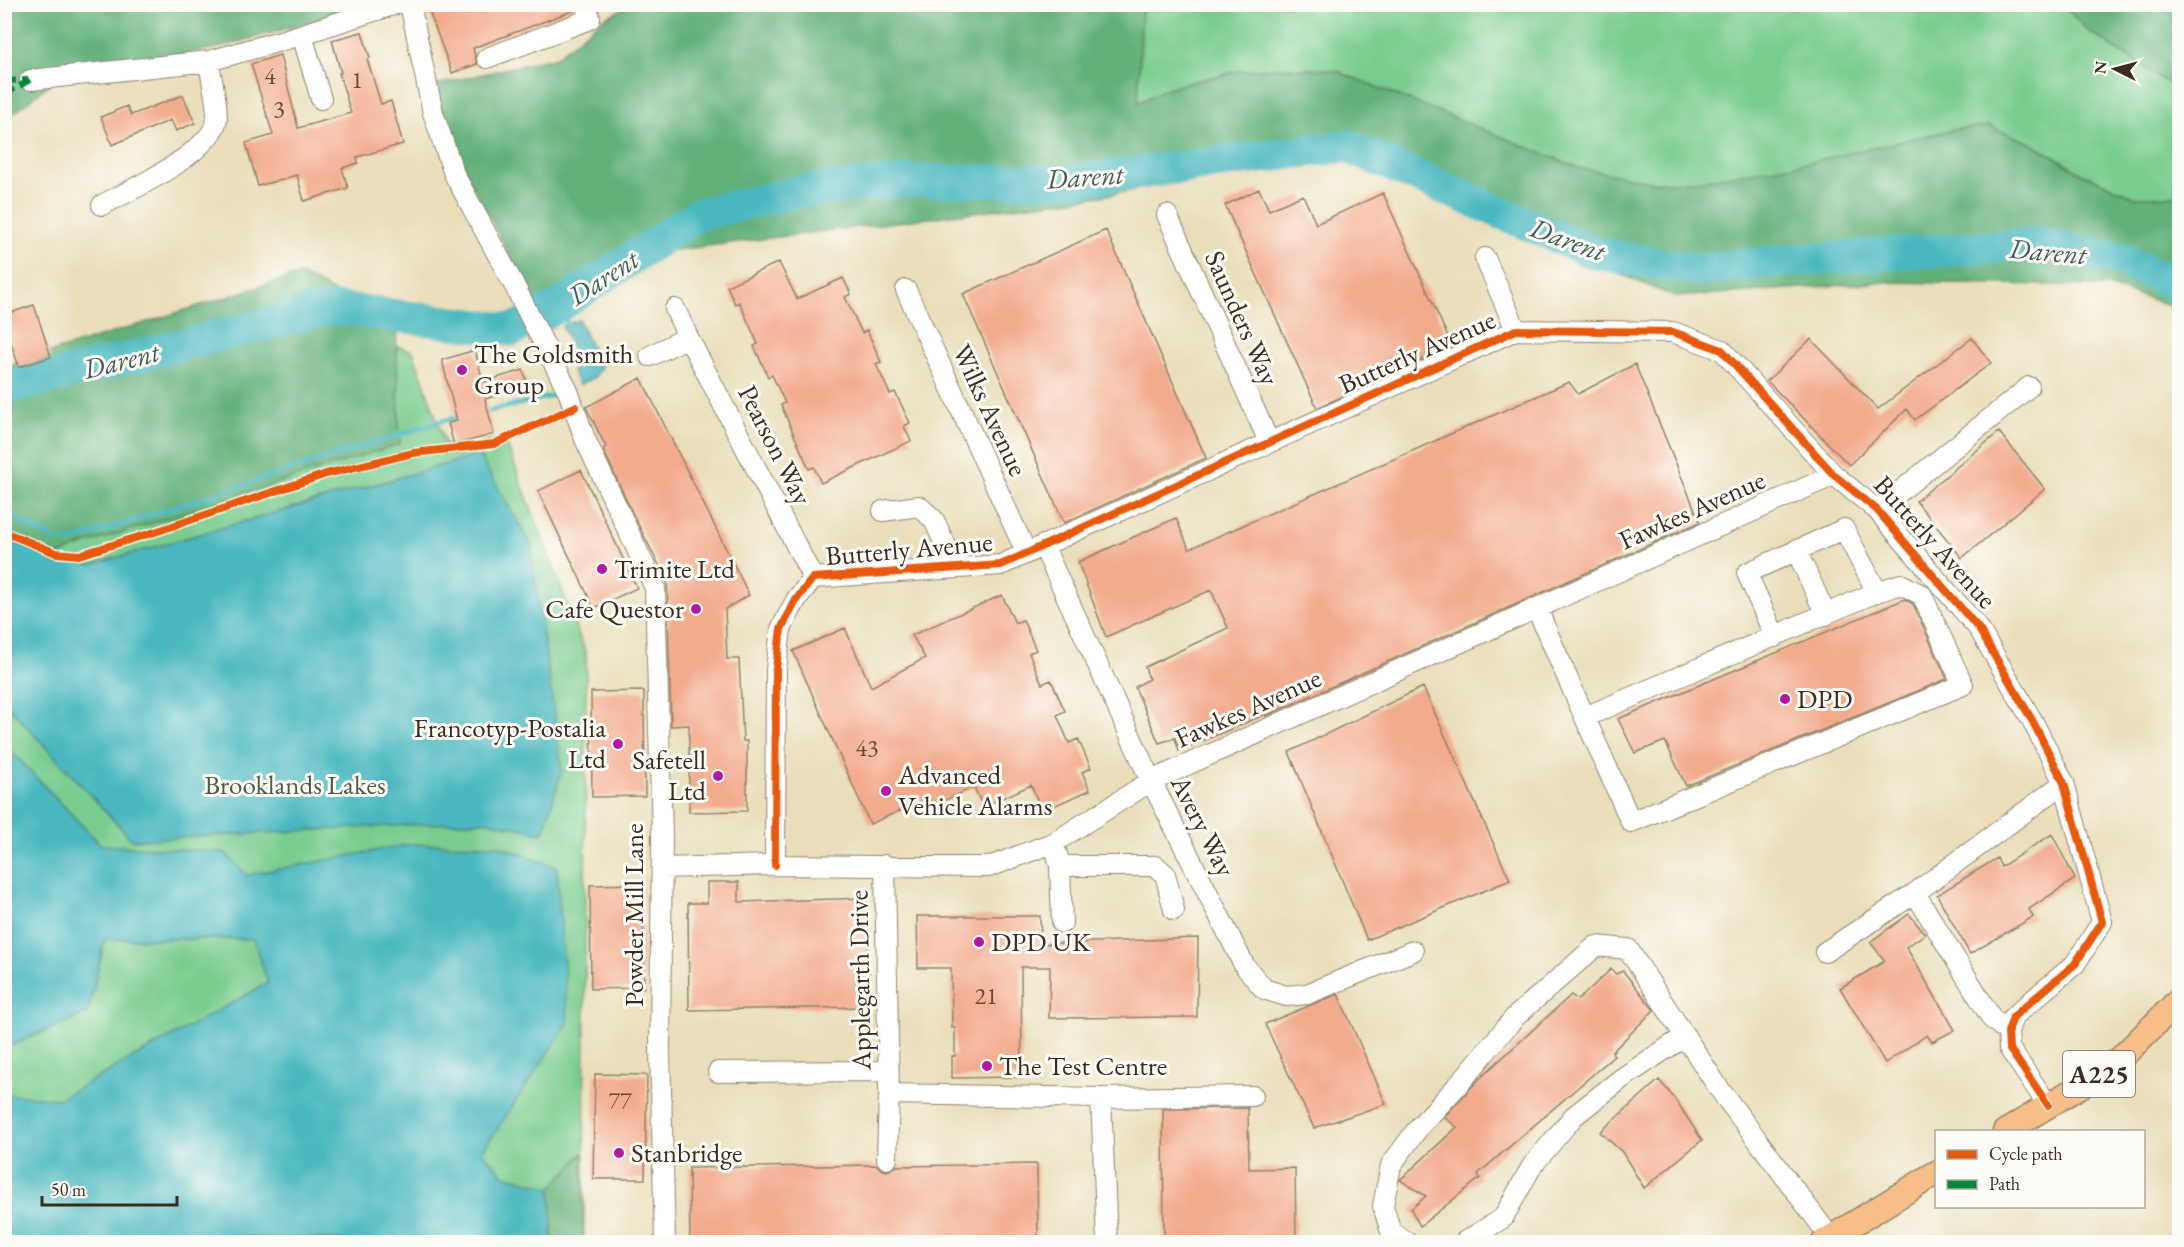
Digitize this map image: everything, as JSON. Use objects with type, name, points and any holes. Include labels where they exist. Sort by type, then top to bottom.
[{"type":"main road","name":"A225","points":[[2007,1130],[2113,1066],[2180,999]]},
{"type":"main road","points":[[1827,1240],[1935,1174]]},
{"type":"street","points":[[30,80],[209,61],[302,35],[396,4]]},
{"type":"street","name":"Powder Mill Lane","points":[[410,4],[432,113],[454,174],[565,386],[585,440],[655,588],[662,868],[660,1049],[665,1242]]},
{"type":"street","points":[[488,58],[590,19],[586,4]]},
{"type":"street","points":[[302,35],[321,99]]},
{"type":"street","points":[[102,205],[164,173],[211,133],[217,118],[209,61]]},
{"type":"street","name":"Saunders Way","points":[[1167,215],[1269,442]]},
{"type":"street","points":[[1485,258],[1516,330]]},
{"type":"street","name":"Wilks Avenue","points":[[906,290],[1034,549]]},
{"type":"street","name":"Pearson Way","points":[[675,309],[813,578]]},
{"type":"street","name":"Butterly Avenue","points":[[775,865],[776,669],[781,628],[796,600],[813,578],[1001,565],[1516,330],[1673,332],[1722,350],[1834,476],[1877,510],[1979,629],[2032,720],[2064,783],[2102,922],[2075,964],[2013,1017],[2008,1032]]},
{"type":"street","points":[[650,356],[688,337]]},
{"type":"street","points":[[1877,510],[2030,387]]},
{"type":"street","name":"Fawkes Avenue","points":[[662,868],[775,865],[989,867],[1055,842],[1151,781],[1834,476]]},
{"type":"street","points":[[883,511],[919,506],[934,520],[956,568]]},
{"type":"street","points":[[1775,637],[1747,573],[1796,550],[1844,529],[1877,592]]},
{"type":"street","name":"Avery Way","points":[[1034,549],[1244,965],[1264,988],[1286,996],[1307,994],[1413,951]]},
{"type":"street","points":[[1796,550],[1826,615]]},
{"type":"street","points":[[1537,609],[1631,822],[1963,685],[1922,595],[1901,584],[1877,592],[1585,717]]},
{"type":"street","points":[[1825,952],[1915,893],[2064,783]]},
{"type":"street","points":[[1055,842],[1060,866],[1062,923]]},
{"type":"street","name":"Applegarth Drive","points":[[885,865],[889,1094],[887,1159]]},
{"type":"street","points":[[1060,866],[1156,866],[1165,874],[1174,910]]},
{"type":"street","points":[[1915,893],[1992,1019],[2008,1032],[2009,1048],[2048,1105]]},
{"type":"street","points":[[1407,1242],[1391,1232],[1383,1206],[1391,1166],[1419,1127],[1459,1084],[1515,1017],[1596,946],[1628,949],[1720,1090],[1827,1240]]},
{"type":"street","points":[[1464,1242],[1503,1218],[1532,1166],[1574,1116],[1621,1078],[1685,1036]]},
{"type":"street","points":[[718,1072],[888,1071]]},
{"type":"street","name":"Applegarth Drive","points":[[889,1094],[1101,1098],[1253,1096]]},
{"type":"street","points":[[1101,1098],[1107,1242]]},
{"type":"green space","points":[[5,5],[370,5],[218,48],[64,73],[5,120]]},
{"type":"green space","points":[[631,5],[1142,5],[1138,103],[1167,88],[1240,71],[1281,68],[1334,70],[1579,168],[1654,182],[1697,181],[1801,164],[1952,130],[1989,126],[2035,145],[2081,173],[2135,197],[2179,196],[2179,308],[2108,286],[1888,282],[1675,297],[1351,161],[1226,173],[1101,196],[668,251],[575,310],[537,307],[447,137],[436,85],[556,57],[604,18]]},
{"type":"green space","points":[[1142,5],[2063,5],[2088,31],[2179,90],[2179,196],[2135,197],[2081,173],[2035,145],[1989,126],[1952,130],[1801,164],[1697,181],[1654,182],[1579,168],[1334,70],[1281,68],[1240,71],[1194,81],[1138,104]]},
{"type":"green space","points":[[2063,5],[2179,5],[2179,90],[2088,31]]},
{"type":"green space","points":[[300,274],[396,324],[400,444],[83,545],[60,555],[5,541],[4,367]]},
{"type":"green space","name":"Brooklands Lakes","points":[[333,328],[413,351],[446,446],[493,441],[504,437],[586,654],[584,1242],[5,1242],[4,401]]},
{"type":"green space","points":[[583,1153],[583,1242],[552,1242],[551,1188]]},
{"type":"green space","points":[[208,1235],[329,1239],[350,1242],[199,1242]]},
{"type":"water","points":[[579,320],[601,367],[595,376],[579,385],[572,371],[579,367],[579,363],[562,326]]},
{"type":"water","points":[[479,455],[530,543],[562,770],[543,833],[486,821],[132,840],[5,703],[5,539],[59,558],[91,565]]},
{"type":"water","points":[[5,745],[101,845],[224,852],[247,875],[411,844],[498,845],[557,868],[568,1023],[482,1152],[504,1175],[551,1188],[552,1242],[350,1242],[329,1239],[159,1234],[148,1242],[5,1242],[5,1094],[59,1099],[268,983],[253,939],[105,939],[88,1013],[5,1048]]},
{"type":"building","points":[[447,4],[574,4],[575,10],[473,48],[477,64],[452,73],[429,11]]},
{"type":"building","points":[[362,32],[370,58],[367,59],[381,104],[391,101],[403,144],[357,157],[358,163],[342,168],[348,188],[304,201],[297,175],[258,186],[246,143],[273,135],[251,64],[280,55],[298,128],[351,113],[332,40]]},
{"type":"building","points":[[183,95],[195,123],[176,131],[171,120],[112,145],[101,117],[127,106],[131,115]]},
{"type":"building","points":[[1259,189],[1269,210],[1303,195],[1316,224],[1383,193],[1452,346],[1317,408],[1225,205]]},
{"type":"building","points":[[1106,230],[1206,458],[1064,523],[963,294]]},
{"type":"building","points":[[779,262],[797,299],[843,278],[851,294],[845,297],[862,333],[867,330],[881,362],[876,364],[890,394],[895,392],[910,423],[904,426],[911,441],[821,483],[814,467],[809,469],[781,405],[785,403],[772,375],[768,377],[754,346],[758,344],[739,302],[735,304],[727,286]]},
{"type":"building","points":[[34,305],[51,357],[19,367],[4,315]]},
{"type":"building","points":[[1972,338],[1991,363],[1915,420],[1907,409],[1849,465],[1767,381],[1811,339],[1878,409]]},
{"type":"building","points":[[475,350],[483,382],[523,370],[528,386],[485,399],[494,434],[454,445],[448,423],[457,421],[442,360]]},
{"type":"building","points":[[1635,364],[1700,522],[1266,716],[1266,714],[1179,751],[1175,738],[1159,743],[1135,687],[1149,679],[1145,667],[1228,628],[1211,590],[1106,637],[1078,562],[1176,518],[1189,549],[1569,382],[1578,394]]},
{"type":"building","points":[[641,378],[749,595],[725,609],[727,659],[739,659],[743,741],[747,741],[747,811],[689,812],[689,725],[671,726],[667,573],[664,575],[632,512],[603,449],[606,447],[586,407]]},
{"type":"building","points":[[1999,432],[2045,489],[1962,558],[1916,501]]},
{"type":"building","points":[[581,470],[637,588],[594,608],[538,491]]},
{"type":"building","points":[[1002,595],[1015,623],[1023,620],[1036,650],[1029,653],[1042,684],[1051,680],[1065,711],[1057,715],[1069,743],[1078,739],[1091,768],[1082,772],[1090,790],[1042,811],[1031,785],[983,807],[974,787],[932,806],[929,798],[870,824],[793,651],[845,628],[871,687],[925,658],[912,635]]},
{"type":"building","name":"DPD","points":[[1905,599],[1913,604],[1947,679],[1686,786],[1665,741],[1635,753],[1618,719]]},
{"type":"building","points":[[1423,687],[1510,880],[1367,940],[1289,752]]},
{"type":"building","name":"Francotyp-Postalia Ltd","points":[[644,691],[645,796],[592,797],[591,692]]},
{"type":"building","points":[[2052,834],[2075,879],[2029,909],[2033,917],[1970,954],[1937,895],[1997,858],[2001,867]]},
{"type":"building","points":[[707,882],[739,882],[739,902],[867,898],[870,1007],[689,1010],[688,903],[707,903]]},
{"type":"building","points":[[643,884],[644,988],[591,989],[590,885]]},
{"type":"building","points":[[1909,914],[1925,934],[1906,947],[1955,1030],[1932,1042],[1927,1035],[1885,1063],[1840,988],[1885,961],[1870,942]]},
{"type":"building","points":[[917,916],[1040,916],[1041,944],[1198,938],[1197,1017],[1049,1018],[1050,967],[1021,967],[1022,1077],[952,1078],[955,1028],[952,1028],[951,968],[918,968]]},
{"type":"building","points":[[1611,969],[1616,974],[1623,971],[1654,1010],[1612,1052],[1614,1056],[1478,1174],[1480,1178],[1420,1226],[1411,1209],[1426,1196],[1400,1180],[1457,1127],[1444,1117],[1478,1080],[1571,995],[1578,1000]]},
{"type":"building","points":[[1338,994],[1386,1104],[1314,1128],[1265,1024]]},
{"type":"building","points":[[595,1074],[647,1075],[645,1179],[593,1179]]},
{"type":"building","points":[[1659,1080],[1675,1099],[1702,1140],[1644,1188],[1622,1152],[1600,1132]]},
{"type":"building","points":[[1248,1108],[1249,1169],[1295,1168],[1296,1242],[1164,1242],[1163,1109]]},
{"type":"building","points":[[1037,1164],[1038,1242],[690,1242],[689,1168],[877,1165],[887,1171],[897,1166]]},
{"type":"waterway","name":"Darent","points":[[4,389],[332,308],[512,330],[559,306],[699,214],[804,191],[908,181],[1080,180],[1347,146],[1594,253],[1697,270],[1786,261],[2036,244],[2120,259],[2180,287]]},
{"type":"waterway","points":[[559,306],[570,329]]},
{"type":"waterway","points":[[482,413],[552,396],[561,388]]},
{"type":"waterway","points":[[4,512],[56,541],[72,541],[441,421],[461,417]]},
{"type":"marked path","points":[[4,81],[28,80]]},
{"type":"marked path","points":[[4,95],[30,80]]},
{"type":"cycle path","points":[[775,865],[776,669],[781,629],[796,600],[813,578],[1001,565],[1516,330],[1673,332],[1722,350],[1834,475],[1877,510],[1979,629],[2032,720],[2064,783],[2102,922],[2075,964],[2013,1017],[2008,1032],[2009,1048],[2048,1105]]},
{"type":"cycle path","points":[[4,532],[56,553],[79,555],[155,532],[326,474],[413,453],[494,444],[575,407]]},
{"type":"place","name":"The Goldsmith Group","points":[[462,370]]},
{"type":"place","name":"Trimite Ltd","points":[[602,569]]},
{"type":"place","name":"Cafe Questor","points":[[696,609]]},
{"type":"place","name":"DPD","points":[[1785,699]]},
{"type":"place","name":"Francotyp-Postalia Ltd","points":[[618,744]]},
{"type":"place","name":"Safetell Ltd","points":[[718,776]]},
{"type":"place","name":"Advanced Vehicle Alarms","points":[[886,791]]},
{"type":"place","name":"DPD UK","points":[[979,942]]},
{"type":"place","name":"The Test Centre","points":[[987,1066]]},
{"type":"place","name":"Stanbridge","points":[[619,1153]]}]
